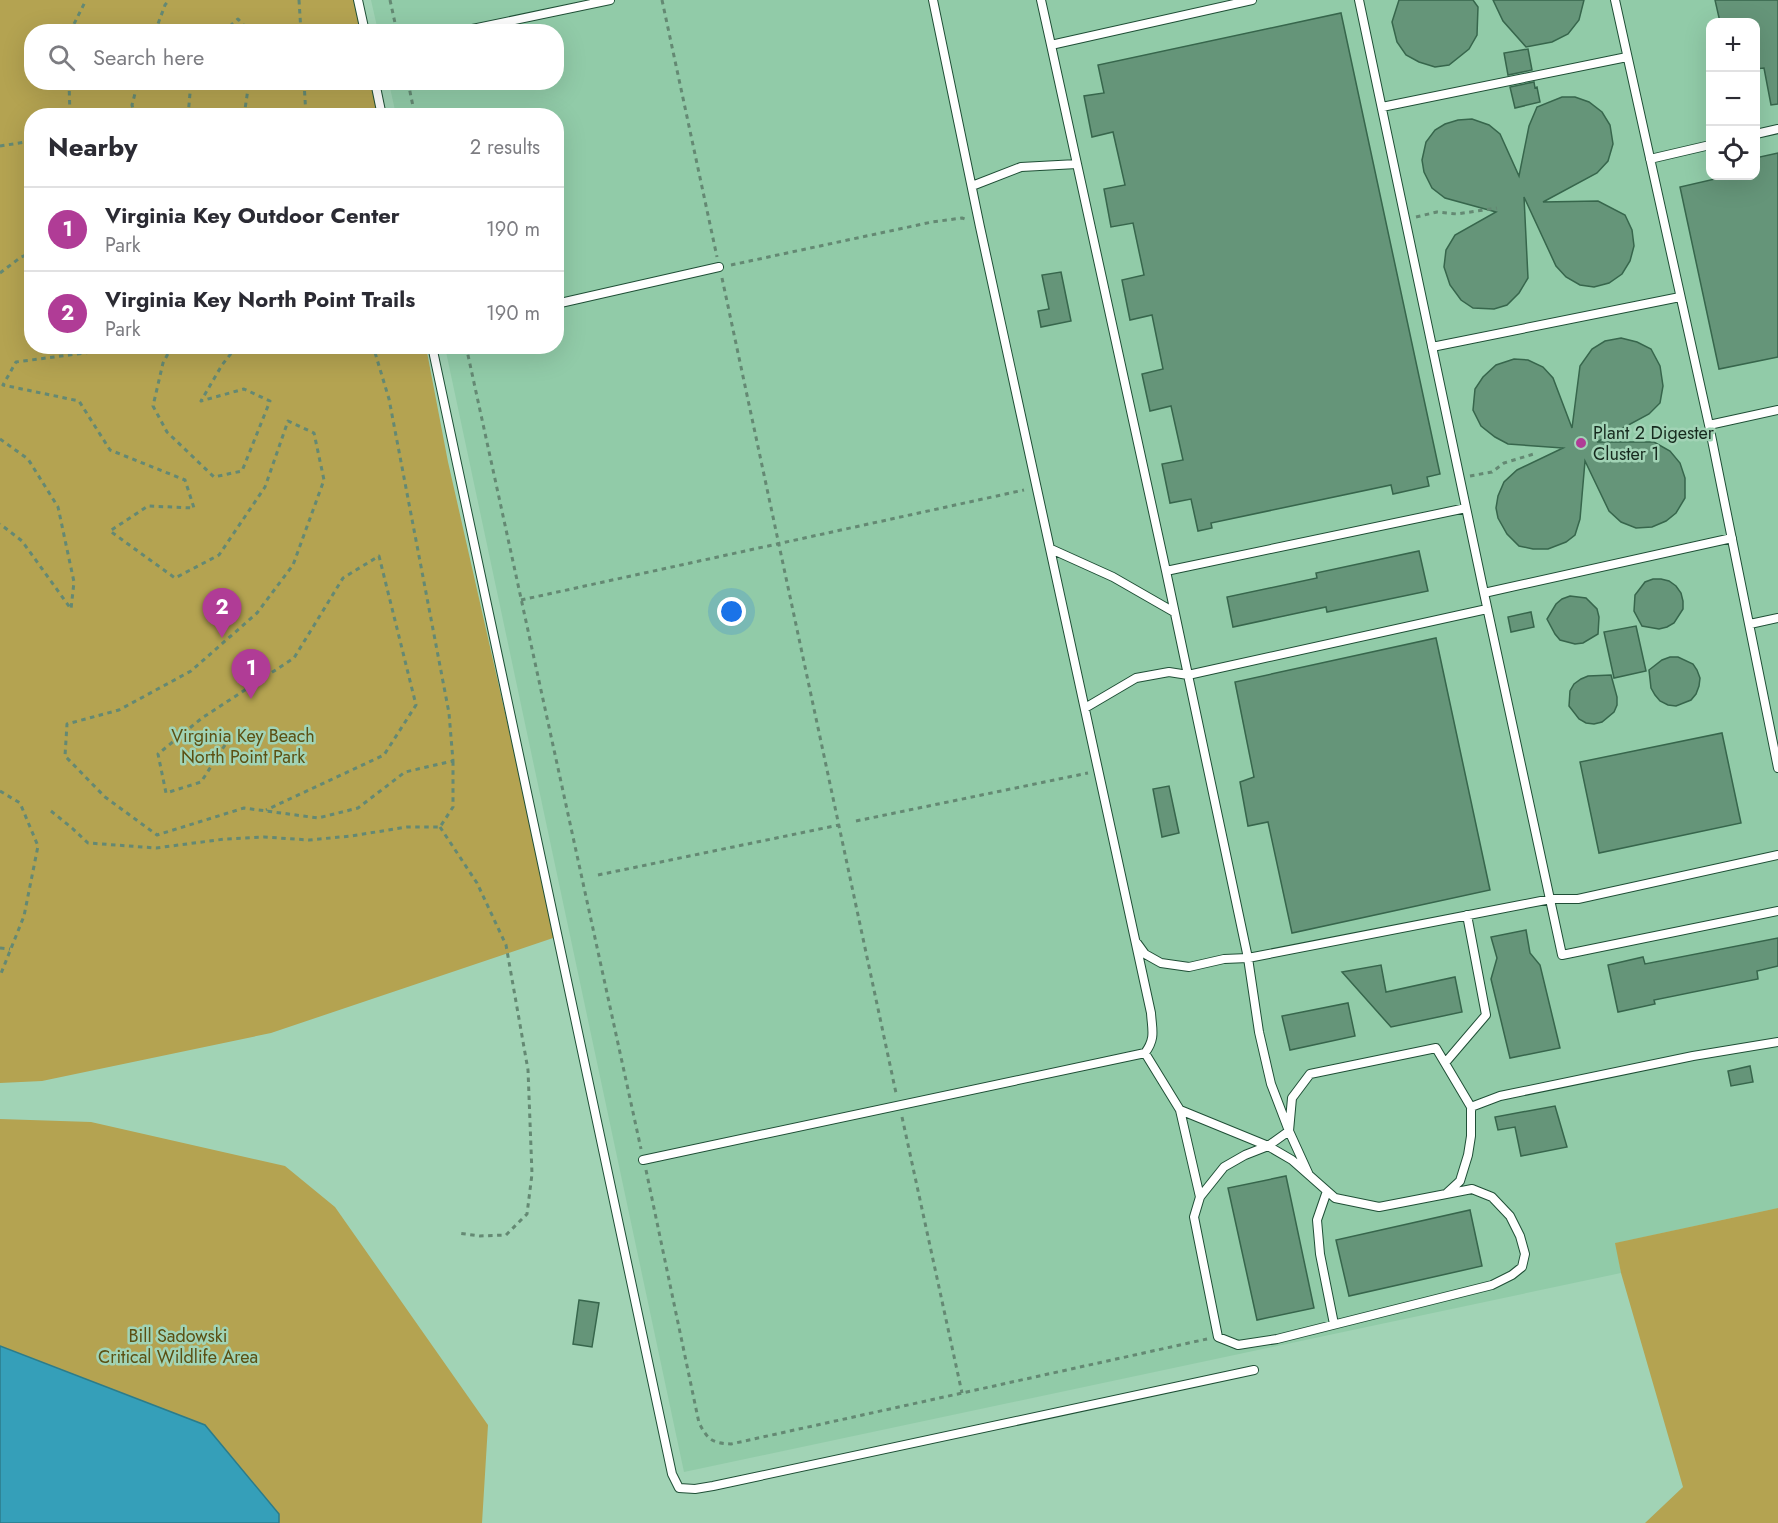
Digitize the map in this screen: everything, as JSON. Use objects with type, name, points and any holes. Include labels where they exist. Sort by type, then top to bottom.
[{"type":"lane","points":[[358,0],[363,24]]},
{"type":"lane","points":[[496,24],[610,0]]},
{"type":"lane","points":[[643,1160],[1145,1053],[1151,1044],[1153,1034],[1151,1013],[980,227],[933,0]]},
{"type":"lane","points":[[1041,0],[1248,958],[1258,1032],[1271,1084],[1309,1175]]},
{"type":"lane","points":[[1051,45],[1252,0]]},
{"type":"lane","points":[[1359,0],[1562,955],[1778,911]]},
{"type":"lane","points":[[1615,0],[1709,426],[1778,768]]},
{"type":"lane","points":[[1382,107],[1627,57]]},
{"type":"lane","points":[[377,90],[380,108]]},
{"type":"lane","points":[[1760,133],[1778,129]]},
{"type":"lane","points":[[1650,159],[1706,146]]},
{"type":"lane","points":[[972,186],[1021,168],[1077,164]]},
{"type":"lane","points":[[564,302],[719,267]]},
{"type":"lane","points":[[1432,347],[1680,297]]},
{"type":"lane","points":[[434,354],[657,1405],[672,1474],[680,1488],[695,1489],[713,1486],[1254,1370]]},
{"type":"lane","points":[[1709,426],[1778,410]]},
{"type":"lane","points":[[1166,571],[1466,508]]},
{"type":"lane","points":[[1484,593],[1732,538]]},
{"type":"lane","points":[[1051,549],[1113,577],[1174,612]]},
{"type":"lane","points":[[1085,708],[1136,678],[1169,672],[1188,675],[1487,609]]},
{"type":"lane","points":[[1750,624],[1778,618]]},
{"type":"lane","points":[[1135,939],[1145,954],[1161,963],[1189,967],[1224,959],[1248,958],[1551,899],[1578,899],[1778,855]]},
{"type":"lane","points":[[1445,1063],[1486,1015],[1467,915]]},
{"type":"lane","points":[[1470,1107],[1500,1096],[1694,1056],[1778,1042]]},
{"type":"lane","points":[[1180,1110],[1268,1146],[1292,1160],[1335,1198],[1379,1207],[1447,1194],[1472,1189],[1492,1197],[1510,1216],[1520,1236],[1525,1254],[1522,1267],[1492,1285],[1277,1339],[1238,1345],[1218,1337],[1194,1217],[1200,1197],[1224,1167],[1268,1146],[1289,1131],[1292,1098],[1310,1074],[1436,1047],[1470,1107],[1471,1136],[1468,1155],[1460,1181],[1447,1194]]},
{"type":"lane","points":[[1145,1053],[1180,1110],[1200,1197]]},
{"type":"lane","points":[[1327,1191],[1317,1220],[1320,1254],[1334,1324]]},
{"type":"path","points":[[74,24],[86,0]]},
{"type":"path","points":[[158,24],[169,0]]},
{"type":"path","points":[[299,0],[300,24]]},
{"type":"path","points":[[390,0],[395,24]]},
{"type":"path","points":[[662,0],[899,1106],[963,1393]]},
{"type":"path","points":[[69,90],[70,108]]},
{"type":"path","points":[[133,108],[136,90]]},
{"type":"path","points":[[189,108],[190,90]]},
{"type":"path","points":[[245,108],[248,90]]},
{"type":"path","points":[[304,90],[306,108]]},
{"type":"path","points":[[410,90],[413,108]]},
{"type":"path","points":[[0,146],[24,142]]},
{"type":"path","points":[[1406,219],[1437,212],[1457,214],[1497,208]]},
{"type":"path","points":[[719,267],[932,222],[962,218],[980,227]]},
{"type":"path","points":[[0,273],[24,256]]},
{"type":"path","points":[[77,354],[16,362],[3,385],[79,401],[110,450],[185,480],[194,508],[148,506],[110,531],[175,578],[219,555],[265,487],[288,421],[314,433],[324,480],[293,565],[257,613],[191,671],[119,710],[67,724],[65,756],[105,797],[157,835],[244,808],[318,818],[358,808],[405,772],[453,761]]},
{"type":"path","points":[[168,354],[153,406],[167,432],[214,477],[242,471],[270,401],[244,389],[201,401],[231,354]]},
{"type":"path","points":[[375,354],[389,399],[449,713],[453,761],[453,807],[440,827]]},
{"type":"path","points":[[467,354],[699,1423],[707,1437],[718,1443],[731,1444],[1218,1337]]},
{"type":"path","points":[[0,439],[28,459],[58,507],[74,582],[71,609],[22,541],[0,524]]},
{"type":"path","points":[[1460,478],[1492,472],[1504,463],[1537,453]]},
{"type":"path","points":[[521,600],[1037,488]]},
{"type":"path","points":[[225,745],[201,782],[166,793],[158,754],[202,718],[294,658],[343,578],[379,556],[416,705],[384,755],[264,811]]},
{"type":"path","points":[[856,821],[1098,771]]},
{"type":"path","points":[[0,791],[20,803],[38,846],[24,916],[0,976]]},
{"type":"path","points":[[51,811],[88,843],[156,848],[225,839],[264,837],[309,840],[407,827],[440,827]]},
{"type":"path","points":[[598,875],[839,825]]},
{"type":"path","points":[[440,827],[477,883],[506,945],[528,1070],[532,1174],[527,1214],[506,1235],[480,1236],[458,1233]]},
{"type":"path","points":[[0,948],[10,949]]},
{"type":"shaded area","points":[[371,0],[1778,0],[1778,1208],[1616,1243],[1621,1273],[684,1472],[446,354],[564,354],[564,108],[394,108],[391,90],[564,90],[564,24],[376,24]]},
{"type":"green space","name":"Virginia Key Beach North Point Park","points":[[0,0],[361,0],[366,24],[24,24],[24,90],[378,90],[382,108],[24,108],[24,354],[427,354],[448,462],[556,937],[271,1033],[42,1081],[0,1083]]},
{"type":"green space","name":"Bill Sadowski Critical Wildlife Area","points":[[0,1119],[91,1122],[285,1166],[335,1207],[488,1425],[482,1523],[0,1523]]},
{"type":"green space","points":[[1778,1208],[1778,1523],[1645,1523],[1683,1487],[1621,1273],[1615,1243]]},
{"type":"water","points":[[0,1346],[205,1425],[279,1514],[279,1523],[0,1523]]},
{"type":"building","points":[[1399,0],[1473,0],[1478,7],[1477,35],[1469,49],[1449,65],[1435,67],[1419,62],[1406,55],[1397,42],[1392,22]]},
{"type":"building","points":[[1493,0],[1584,0],[1579,20],[1568,34],[1552,42],[1526,47],[1503,21]]},
{"type":"building","points":[[1715,0],[1778,0],[1778,104],[1771,105],[1764,68],[1760,68],[1760,18],[1719,18]]},
{"type":"building","points":[[1341,13],[1440,474],[1427,477],[1429,486],[1393,494],[1391,485],[1211,523],[1212,528],[1198,531],[1191,499],[1170,503],[1162,464],[1183,460],[1171,406],[1150,411],[1142,374],[1163,369],[1152,315],[1130,320],[1122,280],[1144,275],[1133,223],[1111,227],[1104,189],[1125,185],[1113,132],[1092,137],[1084,96],[1104,93],[1098,65]]},
{"type":"building","points":[[1528,49],[1532,70],[1508,75],[1504,53]]},
{"type":"building","points":[[1534,82],[1540,102],[1515,108],[1510,87]]},
{"type":"building","points":[[1562,97],[1575,97],[1589,102],[1602,112],[1610,125],[1613,144],[1608,161],[1597,173],[1543,202],[1598,201],[1625,215],[1632,230],[1634,246],[1630,261],[1622,274],[1609,283],[1594,287],[1580,285],[1566,277],[1556,266],[1524,197],[1528,278],[1519,293],[1507,305],[1494,309],[1473,308],[1461,300],[1450,285],[1444,267],[1446,250],[1455,235],[1496,212],[1445,198],[1432,188],[1424,172],[1422,160],[1426,142],[1435,130],[1458,120],[1472,119],[1489,125],[1500,134],[1519,176],[1529,126],[1537,107]]},
{"type":"building","points":[[1778,153],[1778,357],[1719,369],[1680,187],[1711,180],[1760,180],[1760,157]]},
{"type":"building","points":[[1061,272],[1071,321],[1041,327],[1038,311],[1049,309],[1042,275]]},
{"type":"building","name":"Plant 2 Digester Cluster 1","points":[[1621,338],[1651,349],[1660,366],[1663,386],[1660,403],[1649,414],[1597,442],[1654,442],[1670,451],[1680,463],[1685,478],[1685,498],[1676,513],[1666,521],[1652,527],[1636,528],[1621,522],[1609,511],[1585,461],[1580,519],[1575,535],[1566,542],[1548,549],[1519,546],[1507,534],[1498,518],[1496,508],[1498,496],[1504,482],[1517,470],[1563,448],[1508,444],[1495,437],[1481,426],[1473,410],[1475,389],[1483,377],[1496,365],[1514,359],[1528,360],[1543,367],[1553,378],[1572,428],[1580,366],[1592,349],[1605,341]]},
{"type":"building","points":[[1419,551],[1428,591],[1327,612],[1326,607],[1233,627],[1227,597],[1317,578],[1316,573]]},
{"type":"building","points":[[1653,579],[1669,581],[1676,586],[1683,601],[1683,609],[1674,623],[1659,629],[1642,626],[1634,611],[1635,595],[1645,582]]},
{"type":"building","points":[[1570,596],[1586,598],[1597,609],[1598,634],[1583,643],[1575,644],[1560,640],[1547,619],[1556,604]]},
{"type":"building","points":[[1531,612],[1534,627],[1511,632],[1508,617]]},
{"type":"building","points":[[1636,626],[1646,671],[1614,678],[1604,632]]},
{"type":"building","points":[[1436,638],[1490,890],[1292,933],[1268,822],[1248,826],[1240,782],[1254,777],[1235,682]]},
{"type":"building","points":[[1670,657],[1678,657],[1693,664],[1700,678],[1696,694],[1691,700],[1676,706],[1660,701],[1651,688],[1649,670]]},
{"type":"building","points":[[1611,675],[1617,697],[1614,712],[1602,722],[1594,724],[1579,719],[1569,706],[1570,691],[1574,684],[1588,676]]},
{"type":"building","points":[[1722,733],[1741,823],[1599,853],[1580,762]]},
{"type":"building","points":[[1169,786],[1179,833],[1162,837],[1153,789]]},
{"type":"building","points":[[1526,930],[1530,953],[1540,965],[1560,1048],[1510,1058],[1491,979],[1497,958],[1491,937]]},
{"type":"building","points":[[1778,938],[1778,966],[1757,971],[1758,979],[1654,1000],[1655,1004],[1618,1012],[1608,965],[1643,957],[1645,964]]},
{"type":"building","points":[[1381,965],[1386,992],[1455,977],[1462,1012],[1391,1027],[1342,972]]},
{"type":"building","points":[[1348,1003],[1355,1036],[1290,1050],[1282,1016]]},
{"type":"building","points":[[1750,1066],[1753,1082],[1731,1086],[1728,1071]]},
{"type":"building","points":[[1555,1106],[1567,1147],[1521,1156],[1515,1127],[1498,1130],[1495,1117]]},
{"type":"building","points":[[1286,1176],[1314,1308],[1257,1320],[1228,1188]]},
{"type":"building","points":[[1470,1210],[1482,1266],[1349,1296],[1336,1240]]},
{"type":"building","points":[[579,1300],[599,1303],[592,1347],[573,1344]]},
{"type":"place","name":"Plant 2 Digester Cluster 1","points":[[1581,443]]},
{"type":"place","name":"Virginia Key North Point Trails","points":[[222,638]]},
{"type":"place","name":"Virginia Key Outdoor Center","points":[[251,699]]}]
